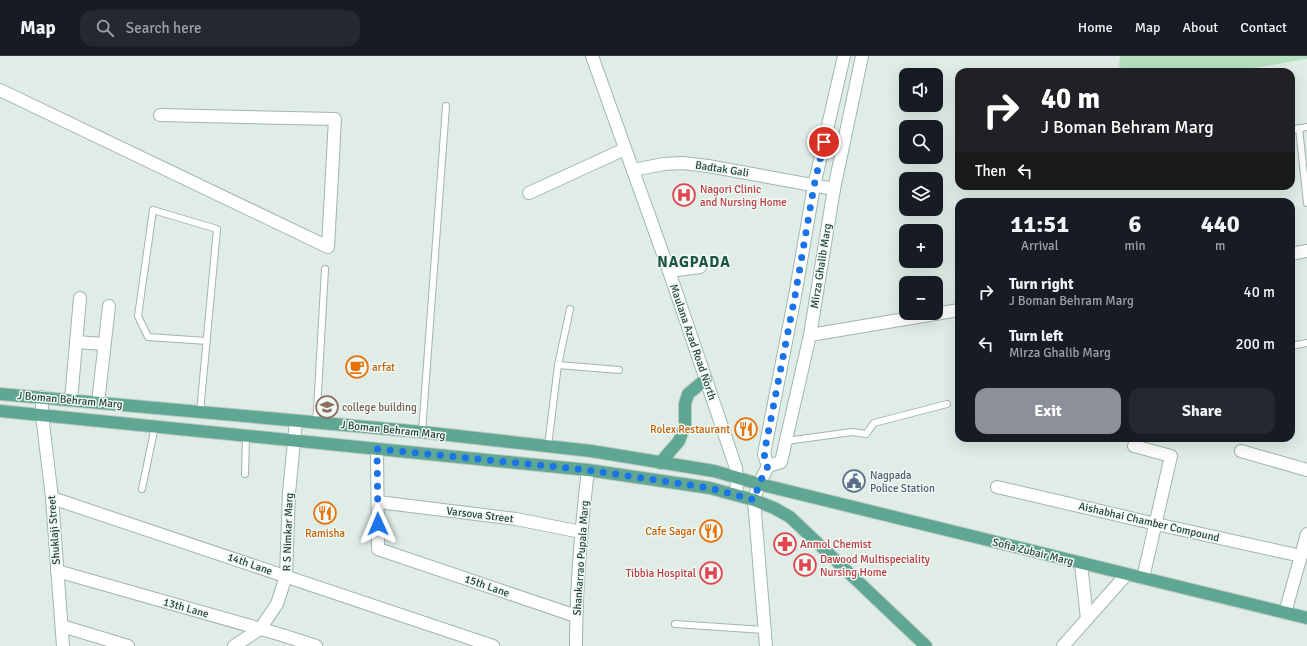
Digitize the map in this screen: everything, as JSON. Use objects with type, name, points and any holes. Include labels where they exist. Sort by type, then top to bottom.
[{"type":"main road","points":[[660,463],[679,441],[685,425],[685,404],[688,394],[706,379]]},
{"type":"main road","name":"J Boman Behram Marg","points":[[0,394],[422,432],[591,451],[714,471],[759,484]]},
{"type":"main road","name":"J Boman Behram Marg","points":[[0,411],[588,470],[710,488],[754,500],[774,508],[790,517],[926,646]]},
{"type":"main road","name":"Sofia Zubair Marg","points":[[759,484],[1081,564],[1307,618]]},
{"type":"street","name":"Maulana Azad Road North","points":[[592,56],[669,271],[736,468],[736,495]]},
{"type":"street","name":"Mirza Ghalib Marg","points":[[754,500],[759,484],[768,466],[764,454],[795,296],[814,186],[844,56]]},
{"type":"street","name":"Mirza Ghalib Marg","points":[[768,466],[781,462],[786,441],[810,335],[834,189],[862,56]]},
{"type":"street","points":[[0,90],[328,247],[335,119],[160,115]]},
{"type":"street","points":[[529,193],[625,149]]},
{"type":"street","name":"Badtak Gali","points":[[632,170],[664,164],[683,163],[708,166],[834,189]]},
{"type":"street","points":[[1295,253],[1307,251]]},
{"type":"street","points":[[669,271],[700,268]]},
{"type":"street","points":[[71,400],[80,298]]},
{"type":"street","points":[[98,403],[109,306]]},
{"type":"street","points":[[810,335],[955,311]]},
{"type":"street","points":[[76,342],[104,344]]},
{"type":"street","name":"Shuklaji Street","points":[[42,397],[42,415],[52,498],[62,626],[62,646]]},
{"type":"street","name":"R S Nimkar Marg","points":[[234,646],[260,629],[277,604],[286,576],[289,493],[296,421]]},
{"type":"street","points":[[1134,446],[1171,456],[1143,578]]},
{"type":"street","points":[[377,449],[378,502]]},
{"type":"street","points":[[1241,451],[1307,470]]},
{"type":"street","name":"Shankarrao Pupala Marg","points":[[576,646],[576,616],[581,532],[588,470]]},
{"type":"street","name":"Aishabhai Chamber Compound","points":[[997,487],[1301,556]]},
{"type":"street","name":"14th Lane","points":[[52,498],[493,646]]},
{"type":"street","points":[[754,500],[766,646]]},
{"type":"street","name":"Varsova Street","points":[[378,502],[516,519],[581,532]]},
{"type":"street","name":"15th Lane","points":[[378,502],[378,549],[576,616]]},
{"type":"street","points":[[1285,612],[1307,534]]},
{"type":"street","points":[[1081,564],[1087,619]]},
{"type":"street","name":"13th Lane","points":[[57,571],[260,629],[283,641],[316,646]]},
{"type":"street","points":[[1064,646],[1126,575]]},
{"type":"street","points":[[62,626],[128,646]]},
{"type":"lane","points":[[422,432],[446,106]]},
{"type":"lane","points":[[1295,129],[1307,127]]},
{"type":"lane","points":[[1300,128],[1307,203]]},
{"type":"lane","points":[[200,412],[207,341],[217,229],[153,210],[138,316],[148,337],[207,341]]},
{"type":"lane","points":[[315,422],[317,410],[325,269]]},
{"type":"lane","points":[[548,446],[558,365],[570,309]]},
{"type":"lane","points":[[1295,345],[1307,343]]},
{"type":"lane","points":[[558,365],[619,370]]},
{"type":"lane","points":[[786,441],[852,432],[866,434],[874,423],[947,404]]},
{"type":"lane","points":[[142,489],[155,426]]},
{"type":"lane","points":[[245,474],[246,436]]},
{"type":"lane","points":[[675,624],[764,630]]},
{"type":"green space","points":[[1120,56],[1307,56],[1307,59],[1254,68],[1121,68],[1119,65]]},
{"type":"place","name":"Nagori Clinic and Nursing Home","points":[[684,195]]},
{"type":"place","name":"arfat","points":[[357,367]]},
{"type":"place","name":"college building","points":[[327,407]]},
{"type":"place","name":"Rolex Restaurant","points":[[746,429]]},
{"type":"place","name":"Nagpada Police Station","points":[[854,481]]},
{"type":"place","name":"Ramisha","points":[[325,513]]},
{"type":"place","name":"Cafe Sagar","points":[[711,531]]},
{"type":"place","name":"Anmol Chemist","points":[[785,544]]},
{"type":"place","name":"Dawood Multispeciality Nursing Home","points":[[805,565]]},
{"type":"place","name":"Tibbia Hospital","points":[[711,573]]},
{"type":"district","name":"NAGPADA","points":[[694,262]]},
{"type":"route","points":[[378,524],[377,449],[588,470],[710,488],[754,500],[759,484],[768,466],[764,454],[795,296],[814,186],[824,142]]}]
